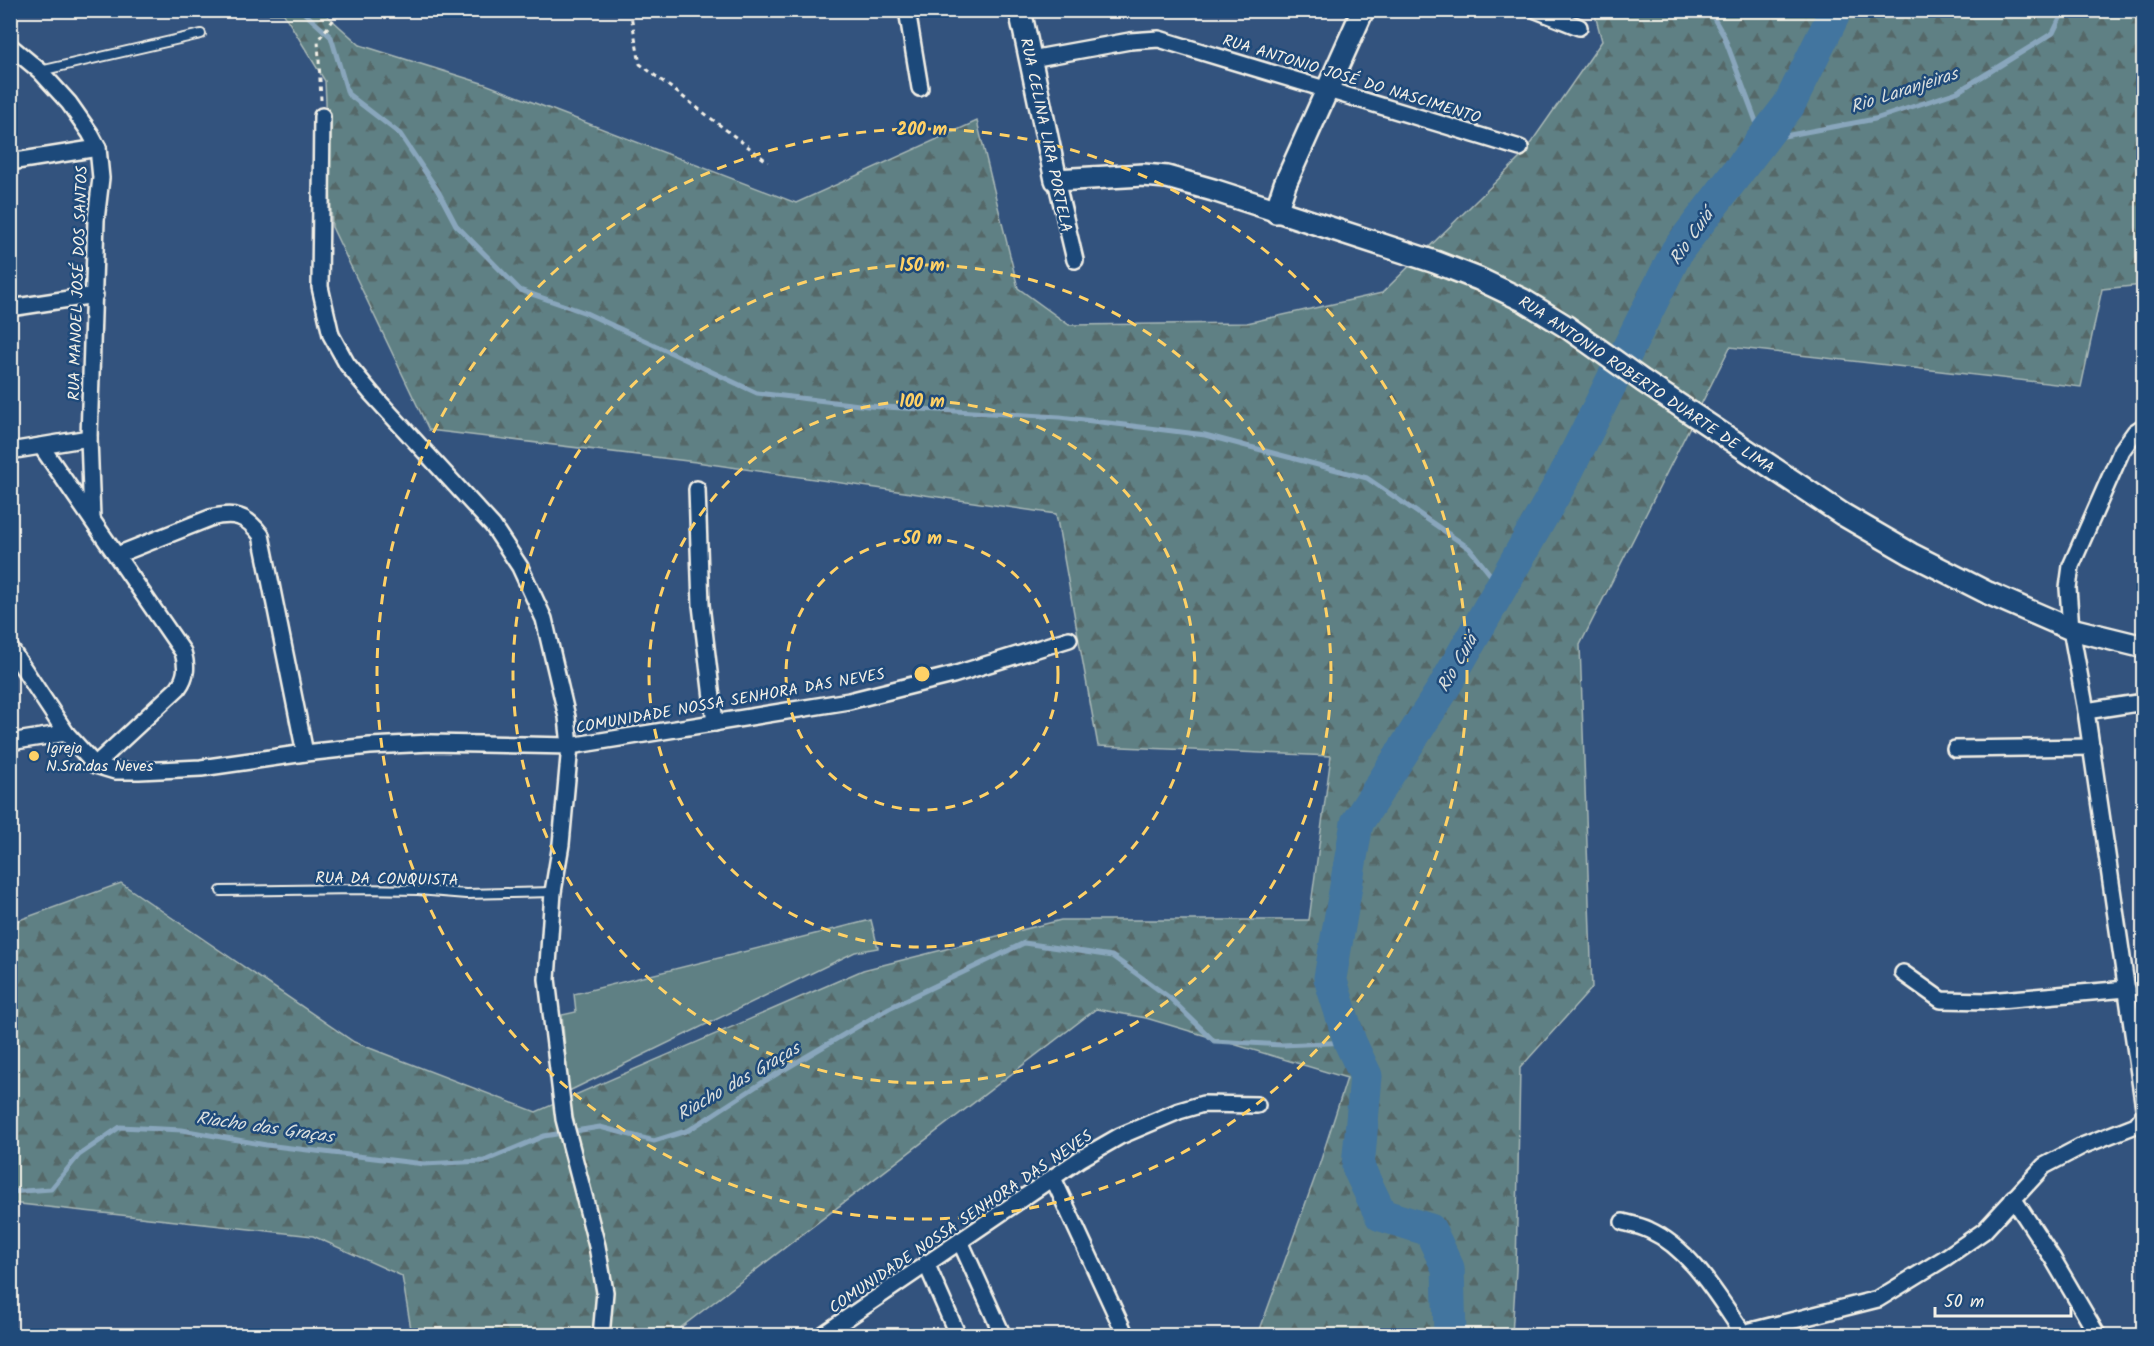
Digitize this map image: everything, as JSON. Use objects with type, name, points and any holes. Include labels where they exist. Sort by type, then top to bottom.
[{"type":"main road","name":"RUA CELINA LIRA PORTELA","points":[[1020,10],[1056,180]]},
{"type":"main road","points":[[1268,210],[1285,184],[1363,10]]},
{"type":"main road","name":"RUA ANTONIO ROBERTO DUARTE DE LIMA","points":[[1056,180],[1143,175],[1167,177],[1435,262],[1479,279],[1522,300],[1568,327],[1643,381],[1842,514],[1901,549],[1988,593],[2071,628],[2144,647]]},
{"type":"street","points":[[907,10],[920,88]]},
{"type":"street","points":[[1536,10],[1579,27]]},
{"type":"street","name":"RUA ANTONIO JOSÉ DO NASCIMENTO","points":[[1031,59],[1130,41],[1159,39],[1520,148]]},
{"type":"street","name":"RUA MANOEL JOSÉ DOS SANTOS","points":[[10,46],[40,71],[69,103],[98,148],[101,178],[96,220],[89,438],[92,518]]},
{"type":"street","name":"COMUNIDADE NOSSA SENHORA DAS NEVES","points":[[322,116],[320,287],[331,335],[347,364],[493,526],[520,567],[544,619],[567,717],[570,746],[561,844],[553,892],[547,979],[564,1119],[597,1246],[605,1292],[601,1335]]},
{"type":"street","points":[[10,162],[98,148]]},
{"type":"street","name":"RUA CELINA LIRA PORTELA","points":[[1056,180],[1075,260]]},
{"type":"street","points":[[10,308],[95,295]]},
{"type":"street","points":[[2144,426],[2135,432],[2122,450],[2071,566],[2068,588],[2071,628],[2092,747],[2144,1108]]},
{"type":"street","points":[[10,451],[89,438]]},
{"type":"street","points":[[10,648],[66,733],[94,765],[178,688],[186,674],[183,652],[41,446]]},
{"type":"street","points":[[697,489],[701,605],[714,723]]},
{"type":"street","points":[[117,555],[225,514],[235,515],[254,525],[261,535],[304,753]]},
{"type":"street","name":"COMUNIDADE NOSSA SENHORA DAS NEVES","points":[[94,765],[116,771],[190,769],[304,753],[431,743],[570,746],[849,701],[953,675],[1069,639]]},
{"type":"street","points":[[2086,711],[2144,702]]},
{"type":"street","points":[[10,742],[66,733]]},
{"type":"street","points":[[1955,749],[2092,747]]},
{"type":"street","points":[[1903,973],[1941,1000],[1988,1001],[2127,989]]},
{"type":"street","name":"COMUNIDADE NOSSA SENHORA DAS NEVES","points":[[821,1335],[839,1330],[926,1263],[1080,1159],[1120,1136],[1179,1111],[1203,1104],[1257,1105]]},
{"type":"street","points":[[1623,1222],[1649,1230],[1685,1256],[1711,1287],[1741,1334],[1878,1299],[1946,1258],[1984,1231],[2044,1166],[2082,1146],[2136,1125],[2144,1115]]},
{"type":"street","points":[[1053,1178],[1126,1335]]},
{"type":"street","points":[[2013,1198],[2053,1259],[2098,1335]]},
{"type":"street","points":[[960,1241],[1003,1335]]},
{"type":"street","points":[[926,1263],[958,1335]]},
{"type":"lane","points":[[40,71],[201,34]]},
{"type":"lane","name":"RUA DA CONQUISTA","points":[[221,891],[418,890],[466,894],[553,892]]},
{"type":"path","points":[[322,116],[318,40],[341,10]]},
{"type":"path","points":[[630,10],[640,64],[768,162]]},
{"type":"green space","points":[[140,11],[322,11],[360,45],[485,84],[796,203],[977,121],[1018,288],[1069,325],[1247,323],[1382,293],[1521,157],[1602,41],[1594,11],[2143,11],[2143,285],[2102,289],[2081,387],[1730,347],[1580,645],[1592,988],[1520,1068],[1516,1270],[1512,1335],[1258,1335],[1318,1169],[1347,1078],[1146,1018],[1096,1009],[671,1335],[412,1335],[402,1276],[313,1236],[11,1203],[11,923],[121,883],[354,1042],[536,1112],[863,970],[1061,920],[1309,920],[1331,756],[1098,746],[1056,514],[696,462],[429,430],[332,227],[325,81],[284,14],[143,13]]},
{"type":"green space","points":[[871,920],[878,948],[855,952],[569,1091],[562,1015],[576,1012],[574,994]]},
{"type":"waterway","points":[[301,10],[331,37],[348,94],[400,134],[438,191],[456,225],[520,290],[586,313],[757,393],[868,406],[1060,417],[1205,435],[1367,478],[1469,548],[1501,588]]},
{"type":"waterway","name":"Rio Laranjeiras","points":[[1709,10],[1724,36],[1763,140],[1875,119],[1957,92],[2053,33],[2064,10]]},
{"type":"waterway","name":"Rio Cuiá","points":[[1450,1336],[1448,1268],[1430,1230],[1381,1215],[1358,1167],[1366,1076],[1350,1042],[1330,978],[1357,823],[1443,689],[1564,477],[1677,251],[1789,105],[1836,10]]},
{"type":"waterway","name":"Riacho das Graças","points":[[10,1192],[51,1189],[79,1155],[120,1127],[182,1130],[266,1145],[424,1164],[484,1161],[544,1136],[600,1127],[654,1141],[689,1130],[763,1082],[889,1008],[1024,943],[1112,956],[1170,998],[1214,1041],[1282,1045],[1350,1042]]},
{"type":"place","name":"Igreja N.Sra.das Neves","points":[[34,756]]}]
